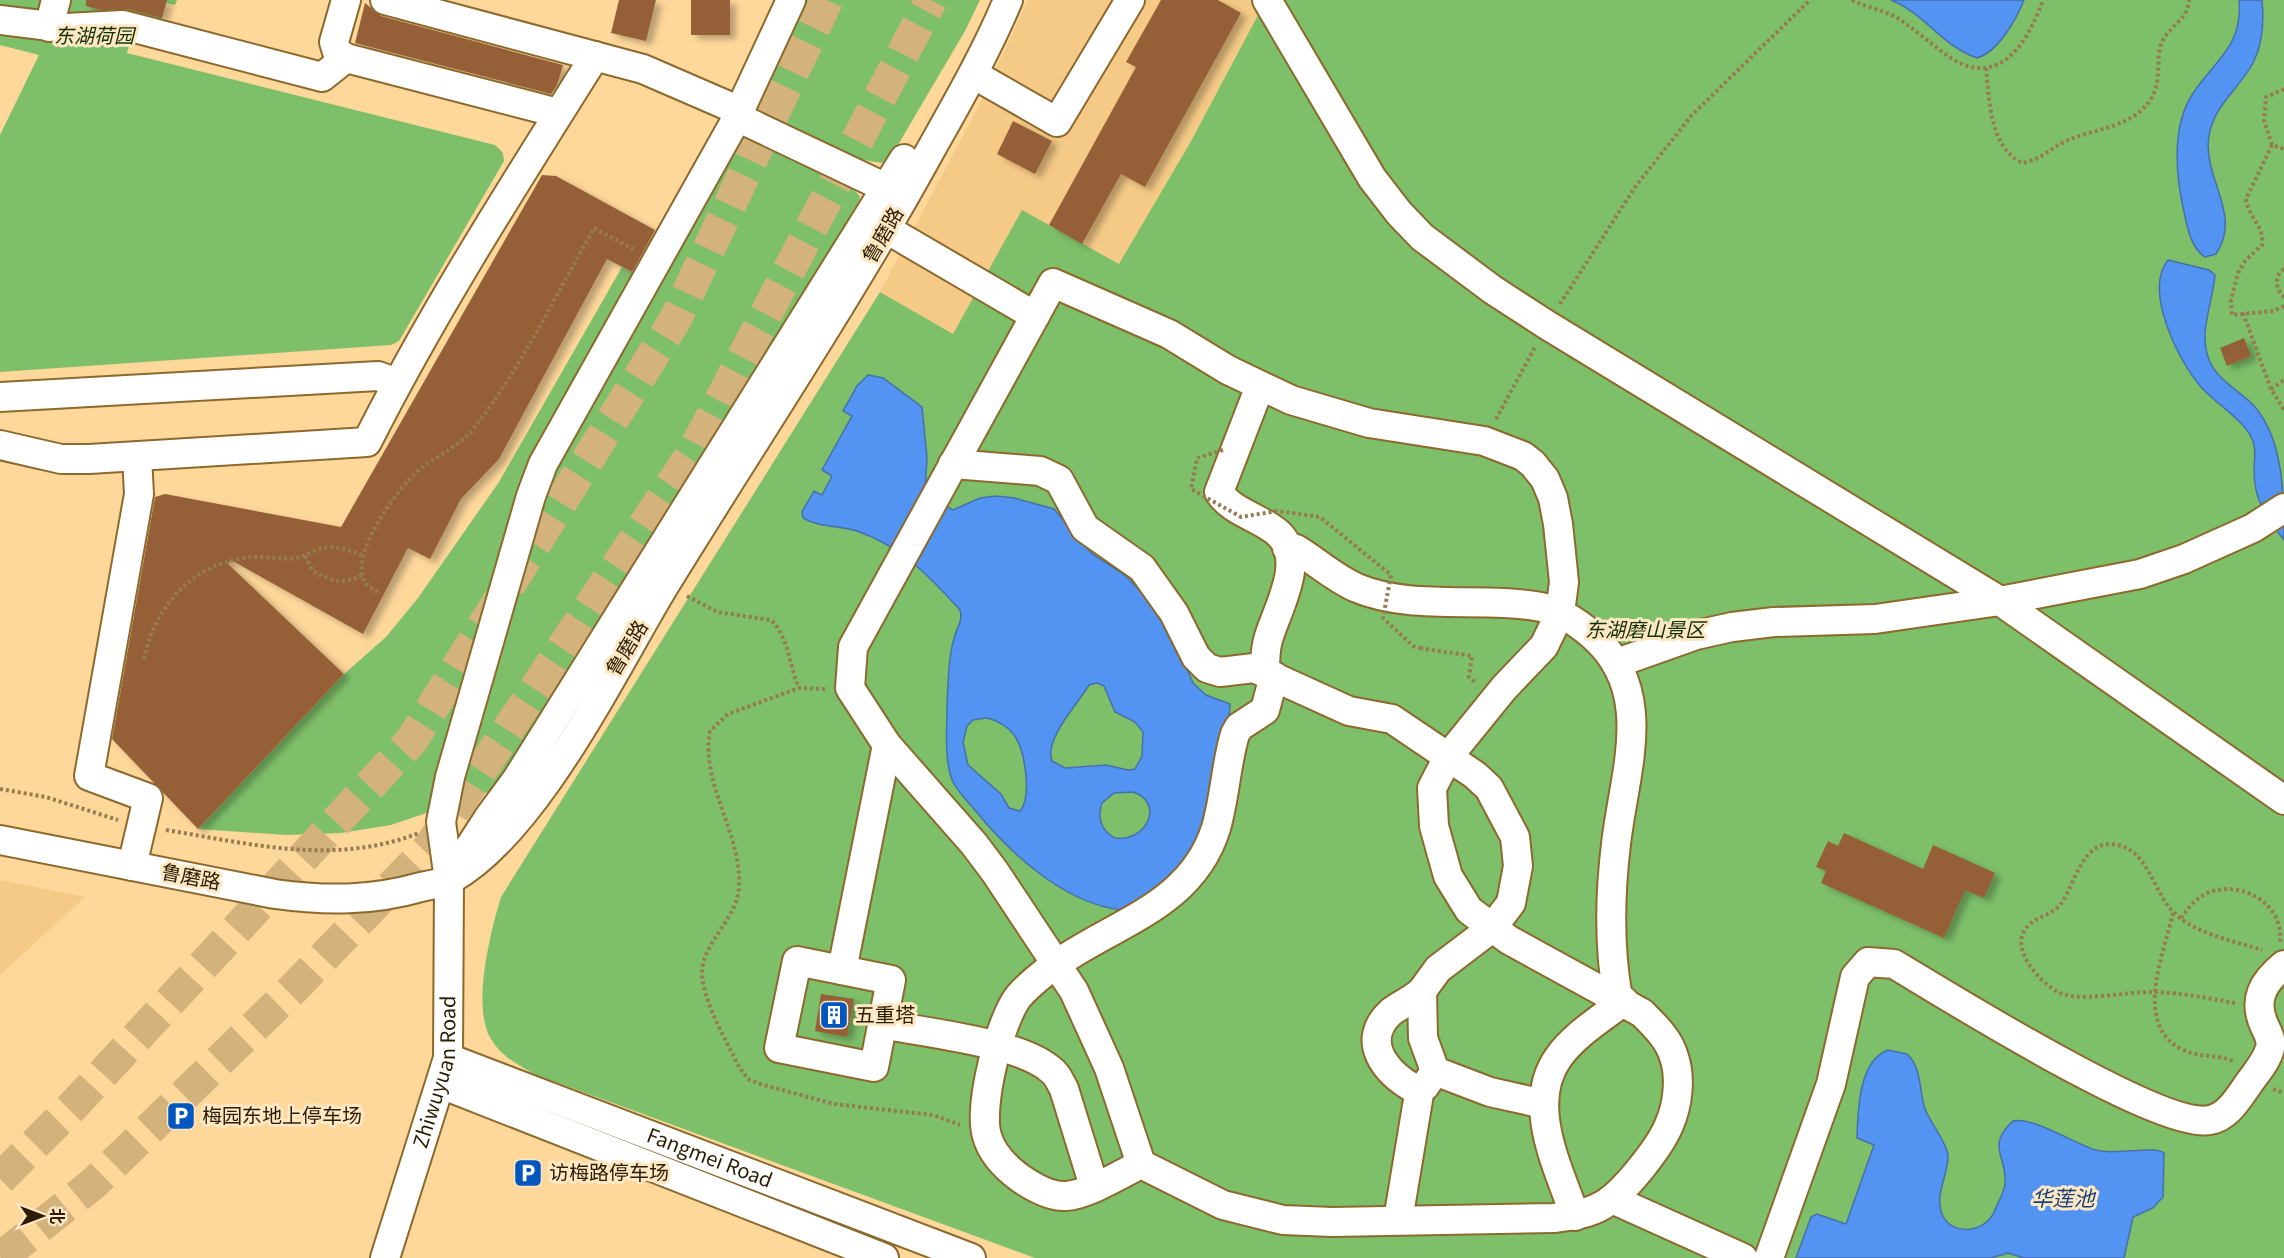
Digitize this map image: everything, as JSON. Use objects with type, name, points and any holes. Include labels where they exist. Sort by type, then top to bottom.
[{"type":"street","points":[[49,27],[56,0]]},
{"type":"street","points":[[346,0],[334,42],[337,52],[346,58],[567,111]]},
{"type":"street","points":[[385,0],[643,69],[737,118],[896,193]]},
{"type":"street","name":"Zhiwuyuan Road","points":[[385,1258],[444,1071],[449,880],[441,822],[450,777],[531,496],[543,464],[737,118],[791,0]]},
{"type":"street","points":[[449,880],[489,817],[517,779],[896,193],[990,0]]},
{"type":"street","name":"鲁磨路","points":[[0,840],[320,900],[398,894],[449,880],[494,845],[529,805],[571,742],[666,583],[888,230],[896,193],[973,74],[1008,0]]},
{"type":"street","points":[[973,74],[1057,122],[1130,0]]},
{"type":"street","points":[[1267,0],[1372,178],[1399,213],[1431,243],[1492,290],[1547,325],[2000,601],[2284,800]]},
{"type":"street","points":[[0,20],[49,27],[123,25],[322,77],[346,58]]},
{"type":"street","points":[[0,445],[62,459],[137,457],[367,442],[397,383],[567,111],[595,56]]},
{"type":"street","points":[[567,111],[594,86],[614,79],[737,118]]},
{"type":"street","points":[[888,230],[1035,316]]},
{"type":"street","points":[[1053,283],[1169,334],[1260,386],[1291,400],[1346,417],[1424,433],[1484,441],[1523,456],[1545,479],[1553,498],[1563,556],[1564,582],[1560,613],[1553,631],[1544,646],[1494,700],[1448,757],[1432,788],[1431,798],[1434,826],[1450,883],[1469,910],[1492,928],[1540,958],[1621,999],[1642,1013],[1663,1036],[1674,1057],[1678,1082],[1669,1125],[1650,1154],[1612,1199],[1600,1207],[1575,1216],[1306,1222],[1269,1217],[1223,1205],[1141,1164],[1109,1068],[1074,991],[974,844],[887,745],[849,682],[853,647],[1053,283]]},
{"type":"street","points":[[0,398],[378,376],[397,383]]},
{"type":"street","points":[[1141,1164],[1069,1196],[1051,1194],[1014,1173],[993,1152],[986,1134],[988,1089],[1006,1021],[1019,996],[1057,963],[1093,940],[1152,910],[1174,893],[1197,868],[1216,827],[1235,734],[1239,727],[1264,710],[1269,674],[1267,643],[1287,589],[1290,563],[1287,548],[1278,533],[1229,502],[1219,492],[1260,386]]},
{"type":"street","points":[[124,864],[139,794],[89,776],[139,494],[137,457]]},
{"type":"street","points":[[953,464],[1040,471],[1059,480],[1085,528],[1143,568],[1174,613],[1200,663],[1213,671],[1249,667],[1348,711],[1392,719],[1490,788],[1515,837],[1518,866],[1516,889],[1507,912],[1492,928],[1438,969],[1417,1002],[1392,1011],[1384,1020],[1378,1036],[1378,1051],[1380,1059],[1390,1073],[1411,1087],[1427,1080],[1544,1104]]},
{"type":"street","points":[[1617,663],[1696,635],[1732,627],[1774,622],[1875,619],[2000,601],[2140,574],[2184,559],[2253,528],[2284,508]]},
{"type":"street","points":[[1287,548],[1296,549],[1357,588],[1385,597],[1518,604],[1560,613],[1584,628],[1617,663],[1628,688],[1631,730],[1614,875],[1613,972],[1621,999]]},
{"type":"street","points":[[843,970],[887,745]]},
{"type":"street","points":[[797,961],[891,980],[883,1024],[874,1067],[779,1048],[797,961]]},
{"type":"street","points":[[1769,1258],[1832,1084],[1855,977],[1868,962],[1894,964],[2106,1085],[2189,1119],[2210,1120],[2221,1116],[2232,1107],[2271,1048],[2258,1005],[2265,983],[2281,962]]},
{"type":"street","points":[[1575,1216],[1548,1133],[1544,1104],[1548,1081],[1558,1058],[1621,999]]},
{"type":"street","points":[[1398,1220],[1427,1080],[1425,1049],[1417,1002]]},
{"type":"street","points":[[883,1024],[999,1047],[1042,1064],[1058,1076],[1094,1186]]},
{"type":"street","name":"Fangmei Road","points":[[444,1071],[971,1258]]},
{"type":"street","name":"Fangmei Road","points":[[444,1071],[885,1258]]},
{"type":"street","points":[[1612,1199],[1743,1258]]},
{"type":"street","points":[[885,1258],[897,1231]]},
{"type":"path","points":[[1484,441],[1547,325],[1635,187],[1692,115],[1810,0]]},
{"type":"path","points":[[1852,0],[1897,18],[1953,59],[1986,68],[1999,63],[2024,42],[2032,31],[2043,0]]},
{"type":"path","points":[[1986,68],[1990,109],[2000,139],[2013,158],[2023,163],[2031,162],[2054,147],[2121,123],[2144,109],[2157,83],[2162,44],[2181,21],[2189,0]]},
{"type":"path","points":[[2284,89],[2268,95],[2264,102],[2265,129],[2272,145],[2284,149]]},
{"type":"path","points":[[2272,145],[2246,199],[2248,208],[2263,237],[2260,249],[2245,261],[2236,279],[2231,300],[2232,315],[2273,311],[2284,306]]},
{"type":"path","points":[[378,592],[365,583],[363,574],[365,557],[378,523],[404,484],[424,466],[457,445],[474,428],[509,375],[594,228],[657,262]]},
{"type":"path","points":[[2284,269],[2279,272],[2276,282],[2284,297]]},
{"type":"path","points":[[2243,313],[2271,389],[2284,411]]},
{"type":"path","points":[[2271,389],[2284,380]]},
{"type":"path","points":[[1223,450],[1197,458],[1191,489],[1241,517],[1277,511],[1320,517],[1390,575],[1383,618],[1413,646],[1472,656],[1469,677],[1494,700]]},
{"type":"path","points":[[144,659],[153,627],[167,604],[185,585],[209,568],[245,558],[305,556],[316,550],[334,548],[365,557]]},
{"type":"path","points":[[305,556],[313,571],[336,581],[348,582],[363,574]]},
{"type":"path","points":[[666,583],[717,612],[771,620],[786,644],[790,669],[799,688]]},
{"type":"path","points":[[0,789],[46,797],[133,824],[248,845],[316,852],[376,846],[404,839],[441,822]]},
{"type":"path","points":[[2181,918],[2199,898],[2212,891],[2232,890],[2250,894],[2269,906],[2278,920],[2281,962],[2181,918],[2174,913],[2138,857],[2130,849],[2111,844],[2092,852],[2081,863],[2068,893],[2055,910],[2032,923],[2024,933],[2022,943],[2027,961],[2042,979],[2067,996],[2083,998],[2124,992],[2156,992],[2258,1005]]},
{"type":"path","points":[[2174,913],[2156,992],[2156,1020],[2175,1045],[2199,1055],[2224,1057],[2235,1062],[2253,1078],[2284,1093]]},
{"type":"shaded area","points":[[1028,0],[1266,0],[1190,143],[1119,265],[953,334],[880,292],[978,107]]},
{"type":"shaded area","points":[[0,880],[85,897],[0,975]]},
{"type":"green space","name":"东湖荷园","points":[[0,0],[177,0],[175,5],[166,3],[160,26],[136,20],[127,53],[495,145],[503,153],[504,161],[399,341],[391,345],[0,372],[0,135],[39,55],[0,45]]},
{"type":"green space","points":[[802,0],[980,0],[965,31],[892,155],[882,163],[864,160],[771,121],[761,111],[760,96]]},
{"type":"green space","name":"东湖磨山景区","points":[[1266,0],[2284,0],[2284,1258],[1035,1258],[534,1074],[510,1059],[495,1045],[485,1025],[483,989],[488,948],[501,897],[880,292],[953,334],[1022,210],[1119,264],[1190,143]]},
{"type":"green space","points":[[743,136],[855,191],[860,196],[859,207],[516,766],[491,791],[391,825],[341,833],[287,835],[198,829],[344,674],[386,637],[418,598],[499,482],[622,267],[655,284]]},
{"type":"water","points":[[1891,0],[2024,0],[2011,26],[1999,42],[1985,55],[1977,58],[1953,45],[1914,13]]},
{"type":"water","points":[[2239,0],[2262,0],[2262,32],[2253,63],[2221,106],[2209,136],[2208,151],[2224,210],[2225,225],[2223,239],[2216,254],[2205,257],[2190,237],[2181,198],[2177,168],[2178,137],[2185,108],[2192,95],[2232,42],[2239,16]]},
{"type":"water","points":[[2168,260],[2209,270],[2215,275],[2205,337],[2208,357],[2222,379],[2255,407],[2272,436],[2280,470],[2284,506],[2284,540],[2259,500],[2256,490],[2255,454],[2252,439],[2243,425],[2201,387],[2174,344],[2162,307],[2160,289],[2161,273]]},
{"type":"water","points":[[868,375],[883,378],[922,407],[927,458],[925,490],[928,497],[953,510],[980,498],[996,496],[1014,498],[1054,509],[1092,554],[1122,573],[1145,595],[1178,648],[1193,683],[1206,695],[1230,704],[1228,731],[1197,844],[1170,885],[1121,910],[1078,897],[1039,873],[1021,858],[956,788],[949,771],[946,744],[950,662],[955,635],[961,620],[960,610],[926,574],[887,545],[857,531],[816,523],[803,518],[802,512],[814,491],[822,495],[832,476],[822,470],[852,416],[843,411],[857,386]],"holes":[[[1097,683],[1104,686],[1115,712],[1135,722],[1143,732],[1142,756],[1135,769],[1128,770],[1106,765],[1065,768],[1052,761],[1053,743],[1063,722],[1089,685]],[[986,718],[995,721],[1007,728],[1016,738],[1026,775],[1026,796],[1020,811],[1009,808],[1001,794],[968,765],[963,742],[967,726],[973,720]],[[1133,792],[1143,797],[1148,804],[1150,812],[1148,821],[1136,834],[1126,838],[1115,838],[1106,832],[1101,823],[1102,803],[1114,793]]]},
{"type":"water","name":"华莲池","points":[[1888,1050],[1907,1054],[1912,1059],[1918,1072],[1925,1109],[1947,1150],[1948,1162],[1940,1207],[1947,1222],[1953,1227],[1969,1229],[1977,1227],[1985,1223],[1995,1210],[2005,1184],[2000,1138],[2013,1121],[2042,1126],[2087,1147],[2104,1152],[2152,1150],[2164,1153],[2163,1197],[2153,1208],[2133,1217],[2124,1258],[2024,1258],[2008,1253],[1991,1258],[1796,1258],[1811,1217],[1817,1214],[1846,1224],[1874,1145],[1857,1138],[1862,1088],[1871,1065],[1878,1056]]},
{"type":"building","points":[[86,0],[167,0],[162,18],[127,9],[100,10],[86,6]]},
{"type":"building","points":[[619,0],[656,0],[646,41],[611,33]]},
{"type":"building","points":[[691,0],[730,0],[730,35],[691,35]]},
{"type":"building","points":[[1161,0],[1218,0],[1241,13],[1145,187],[1121,174],[1082,244],[1049,225],[1136,67],[1126,62]]},
{"type":"building","points":[[365,3],[381,16],[563,65],[557,85],[551,94],[355,43]]},
{"type":"building","points":[[1013,121],[1052,141],[1035,174],[997,154]]},
{"type":"building","points":[[542,175],[556,176],[655,230],[632,272],[607,259],[499,459],[461,499],[430,559],[408,548],[363,634],[231,560],[228,564],[344,674],[198,829],[112,739],[155,497],[165,494],[341,527]]},
{"type":"building","points":[[2244,338],[2251,356],[2227,366],[2220,348]]},
{"type":"building","points":[[1844,833],[1923,869],[1933,845],[1995,873],[1984,898],[1965,890],[1944,938],[1821,883],[1826,871],[1816,867],[1828,841],[1838,846]]},
{"type":"building","name":"五重塔","points":[[821,994],[854,999],[847,1037],[815,1031]]},
{"type":"tunnel","points":[[0,1179],[72,1107],[412,740],[675,320],[827,0]]},
{"type":"tunnel","points":[[1,1258],[94,1183],[292,990],[429,848],[694,451],[931,0]]},
{"type":"place","name":"五重塔","points":[[834,1015]]},
{"type":"place","name":"梅园东地上停车场","points":[[181,1116]]},
{"type":"place","name":"访梅路停车场","points":[[528,1173]]}]
